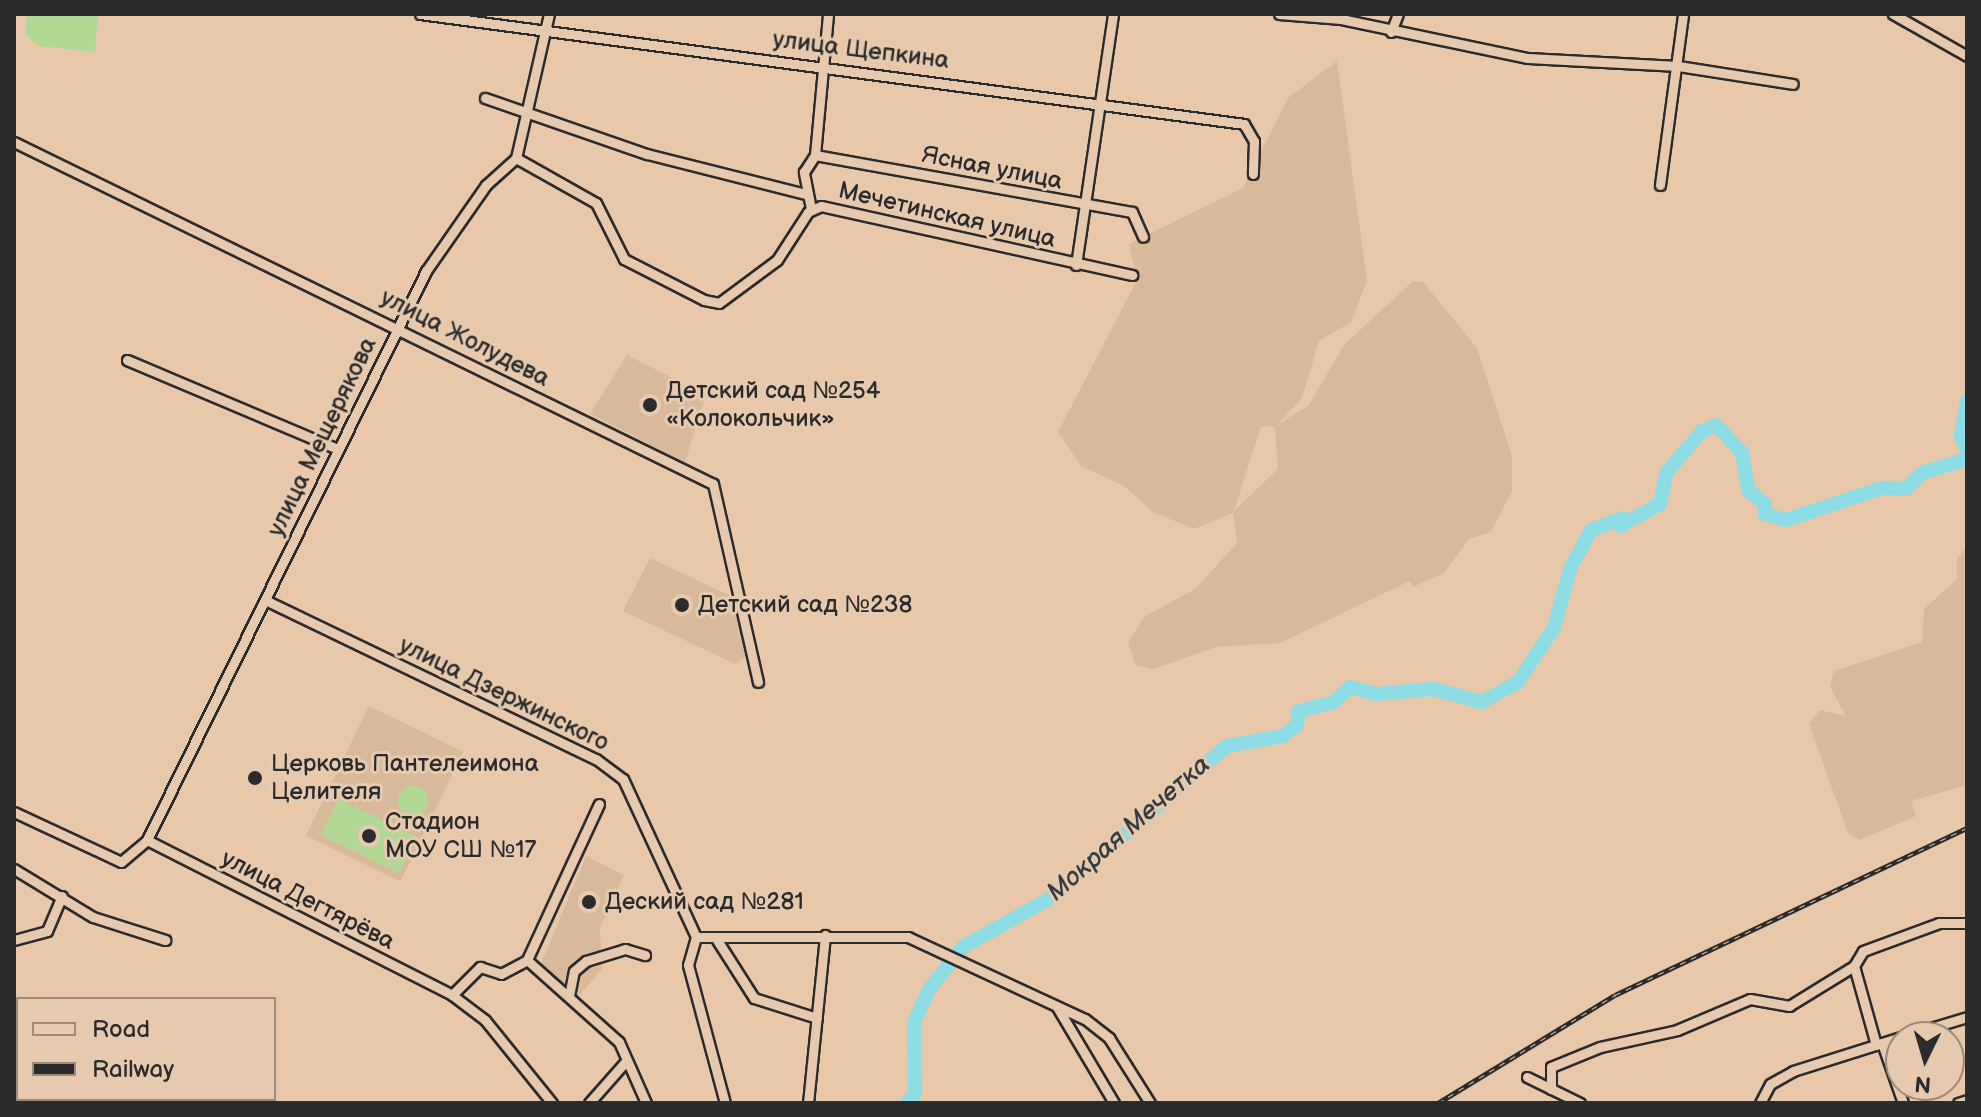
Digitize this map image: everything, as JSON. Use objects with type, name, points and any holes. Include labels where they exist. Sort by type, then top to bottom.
[{"type":"street","name":"улица Щепкина","points":[[420,14],[1100,100],[1244,124],[1254,141],[1253,174]]},
{"type":"street","name":"улица Мещерякова","points":[[147,840],[397,327],[460,218],[516,158],[531,114],[549,14]]},
{"type":"street","points":[[811,209],[805,194],[805,168],[815,155],[828,14]]},
{"type":"street","points":[[1076,265],[1113,14]]},
{"type":"street","points":[[1279,14],[1528,58],[1678,66],[1793,84]]},
{"type":"street","points":[[1391,32],[1398,14]]},
{"type":"street","points":[[1660,185],[1683,14]]},
{"type":"street","points":[[1893,14],[1967,56]]},
{"type":"street","points":[[485,98],[647,154],[805,194]]},
{"type":"street","name":"улица Жолудева","points":[[14,142],[397,327],[716,487],[758,682]]},
{"type":"street","name":"Ясная улица","points":[[815,155],[1086,208],[1132,212],[1143,237]]},
{"type":"street","name":"Мечетинская улица","points":[[516,158],[596,203],[624,259],[704,300],[719,303],[777,260],[811,209],[831,206],[1076,265],[1132,275]]},
{"type":"street","points":[[127,360],[338,449]]},
{"type":"street","name":"улица Дзержинского","points":[[265,600],[596,759],[623,779],[696,937]]},
{"type":"street","points":[[452,995],[480,967],[501,974],[527,960],[599,804]]},
{"type":"street","points":[[14,812],[109,859],[132,859],[147,840]]},
{"type":"street","name":"улица Дегтярёва","points":[[147,840],[452,995],[485,1020],[552,1103]]},
{"type":"street","points":[[14,869],[93,917],[165,940]]},
{"type":"street","points":[[14,940],[47,931],[62,896]]},
{"type":"street","points":[[1551,1089],[1551,1067],[1600,1047],[1677,1030],[1750,999],[1789,1006],[1854,966],[1863,951],[1939,923],[1967,923]]},
{"type":"street","points":[[725,1103],[688,965],[696,937],[717,940],[896,934],[986,970],[1055,1004],[1109,1038],[1150,1103]]},
{"type":"street","points":[[808,1103],[825,935]]},
{"type":"street","points":[[717,940],[754,998],[817,1018]]},
{"type":"street","points":[[569,996],[574,971],[586,961],[625,949],[645,955]]},
{"type":"street","points":[[527,960],[619,1042],[646,1103]]},
{"type":"street","points":[[1854,966],[1879,1044],[1903,1103]]},
{"type":"street","points":[[1055,1004],[1114,1103]]},
{"type":"street","points":[[1760,1103],[1770,1084],[1793,1071],[1885,1042]]},
{"type":"street","points":[[589,1103],[627,1060]]},
{"type":"street","points":[[1527,1077],[1580,1103]]},
{"type":"street","points":[[1958,1103],[1967,1100]]},
{"type":"shaded area","points":[[1337,61],[1367,281],[1351,322],[1319,341],[1302,398],[1277,425],[1309,405],[1344,345],[1413,281],[1423,282],[1477,348],[1512,456],[1512,491],[1491,532],[1469,539],[1444,573],[1413,587],[1410,581],[1280,643],[1216,647],[1153,669],[1135,665],[1128,642],[1144,617],[1195,589],[1237,543],[1233,513],[1194,529],[1153,512],[1124,486],[1081,466],[1058,432],[1137,280],[1129,244],[1243,188],[1288,98]],"holes":[[[1261,426],[1275,427],[1278,469],[1234,511]]]},
{"type":"shaded area","name":"Детский сад №254 «Колокольчик»","points":[[627,355],[706,395],[685,462],[590,414]]},
{"type":"shaded area","points":[[1967,546],[1967,785],[1911,801],[1916,816],[1860,840],[1848,833],[1809,724],[1820,710],[1846,716],[1830,687],[1834,671],[1922,642],[1924,609],[1957,579],[1957,559]]},
{"type":"shaded area","name":"Детский сад №238","points":[[650,558],[735,598],[747,656],[735,664],[623,611]]},
{"type":"shaded area","points":[[369,706],[463,752],[400,881],[306,835]]},
{"type":"shaded area","name":"Деский сад №281","points":[[586,856],[624,875],[600,928],[602,969],[577,998],[538,971]]},
{"type":"green space","points":[[27,14],[98,14],[95,52],[39,46],[25,34]]},
{"type":"green space","points":[[413,786],[419,787],[427,795],[427,807],[419,815],[413,816],[407,815],[399,807],[398,801],[399,795],[407,787]]},
{"type":"green space","name":"Стадион МОУ СШ №17","points":[[339,799],[417,837],[400,873],[321,835]]},
{"type":"waterway","name":"Мокрая Мечетка","points":[[1967,401],[1961,436],[1967,450]]},
{"type":"waterway","name":"Мокрая Мечетка","points":[[907,1103],[915,1094],[914,1023],[928,991],[963,947],[1052,897],[1227,746],[1283,736],[1297,725],[1299,711],[1334,702],[1350,687],[1377,694],[1433,689],[1482,702],[1518,682],[1554,628],[1570,569],[1591,530],[1622,518],[1620,526],[1660,504],[1667,472],[1702,431],[1716,425],[1742,453],[1749,491],[1765,504],[1765,514],[1786,520],[1882,488],[1906,489],[1922,473],[1967,459]]},
{"type":"railway","points":[[1438,1103],[1615,995],[1967,828]]},
{"type":"place","name":"Детский сад №254 «Колокольчик»","points":[[650,405]]},
{"type":"place","name":"Детский сад №238","points":[[682,605]]},
{"type":"place","name":"Церковь Пантелеимона Целителя","points":[[255,778]]},
{"type":"place","name":"Стадион МОУ СШ №17","points":[[369,836]]},
{"type":"place","name":"Деский сад №281","points":[[589,902]]}]
